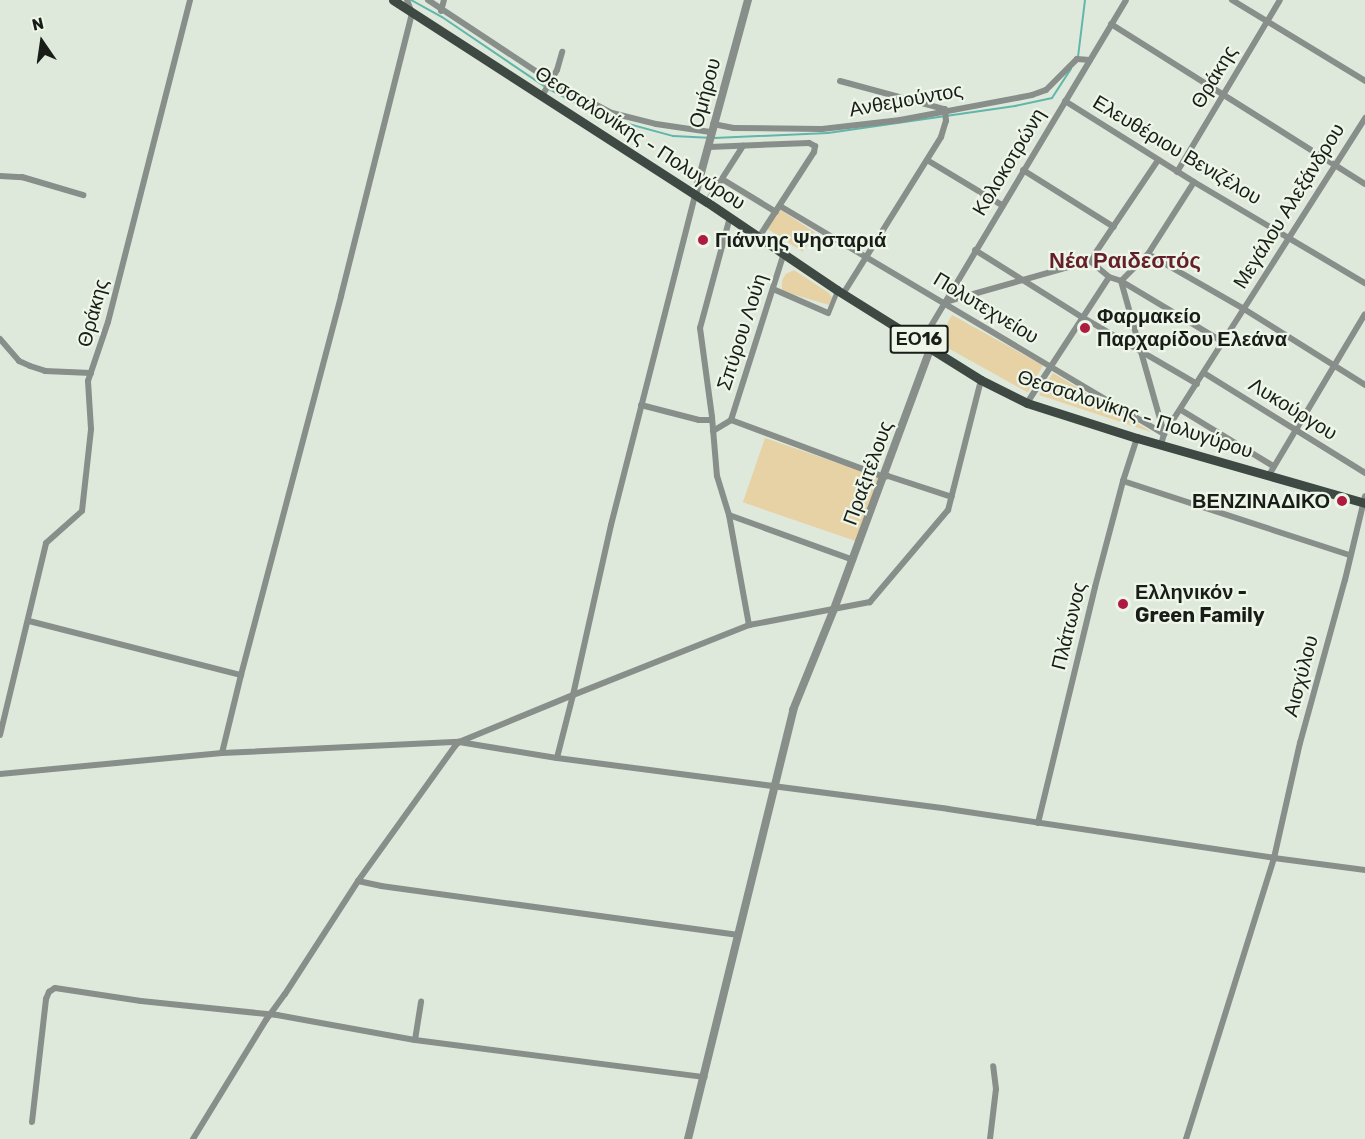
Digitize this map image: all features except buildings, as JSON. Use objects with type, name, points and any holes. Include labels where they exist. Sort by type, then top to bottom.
[{"type":"main road","name":"Θεσσαλονίκης - Πολυγύρου","points":[[393,0],[438,26],[730,217],[840,292],[922,341],[981,380],[1027,403],[1137,438],[1271,471],[1364,501]]},
{"type":"street","name":"Θράκης","points":[[0,735],[46,543],[82,511],[91,429],[88,385],[108,322],[190,0]]},
{"type":"street","points":[[222,753],[412,13],[407,0]]},
{"type":"street","name":"Ανθεμούντος","points":[[428,0],[441,11],[551,81],[612,113],[656,124],[712,128],[839,128],[900,120],[1046,90],[1077,59],[1090,60]]},
{"type":"street","points":[[441,11],[444,0]]},
{"type":"street","name":"Ομήρου","points":[[695,195],[748,0]]},
{"type":"street","name":"Κολοκοτρώνη","points":[[922,341],[1126,0]]},
{"type":"street","points":[[1232,0],[1365,81]]},
{"type":"street","name":"Θράκης","points":[[1177,172],[1280,0]]},
{"type":"street","points":[[1111,24],[1365,184]]},
{"type":"street","points":[[542,96],[551,81],[562,52]]},
{"type":"street","points":[[773,289],[828,313],[945,129],[945,110],[840,81]]},
{"type":"street","name":"Ελευθέριου Βενιζέλου","points":[[1065,101],[1177,172],[1365,283]]},
{"type":"street","name":"Μεγάλου Αλεξάνδρου","points":[[1164,434],[1365,118]]},
{"type":"street","points":[[709,147],[809,143],[815,146],[814,152],[759,237]]},
{"type":"street","points":[[707,202],[743,146]]},
{"type":"street","points":[[927,160],[1002,205]]},
{"type":"street","points":[[945,302],[1090,261],[1158,160]]},
{"type":"street","points":[[1023,170],[1114,227]]},
{"type":"street","points":[[0,176],[22,177],[83,195]]},
{"type":"street","name":"Πολυτεχνείου","points":[[722,179],[866,256],[1164,434]]},
{"type":"street","points":[[1121,281],[1148,254],[1194,182]]},
{"type":"street","points":[[557,758],[641,405],[695,195]]},
{"type":"street","points":[[730,217],[700,328],[717,476],[729,515],[749,625]]},
{"type":"street","points":[[975,250],[1082,317],[1197,384]]},
{"type":"street","name":"Σπύρου Λούη","points":[[731,420],[784,253]]},
{"type":"street","points":[[1148,254],[1244,309],[1365,385]]},
{"type":"street","points":[[1090,261],[1109,277],[1121,281],[1223,342]]},
{"type":"street","points":[[1027,403],[1109,277]]},
{"type":"street","points":[[1121,281],[1143,352],[1164,434],[1161,445]]},
{"type":"street","points":[[1180,410],[1271,471],[1293,429],[1365,314]]},
{"type":"street","points":[[0,339],[19,361],[30,366],[45,371],[91,373]]},
{"type":"street","name":"Πραξιτέλους","points":[[688,1139],[705,1077],[773,786],[799,691],[853,560],[931,347]]},
{"type":"street","name":"Λυκούργου","points":[[1204,373],[1365,473]]},
{"type":"street","points":[[193,1139],[358,880],[459,742],[749,625],[870,602],[941,518],[952,497],[981,380]]},
{"type":"street","points":[[641,405],[699,420],[712,420]]},
{"type":"street","points":[[713,431],[731,420],[884,477],[888,476],[952,497]]},
{"type":"street","name":"Πλάτωνος","points":[[1038,823],[1123,481],[1137,438]]},
{"type":"street","points":[[1123,481],[1350,555]]},
{"type":"street","name":"Αισχύλου","points":[[1186,1139],[1274,858],[1300,743],[1345,580],[1364,501]]},
{"type":"street","points":[[729,515],[853,560]]},
{"type":"street","points":[[29,621],[241,675]]},
{"type":"street","points":[[0,774],[222,753],[459,742],[557,758],[773,786],[1365,870]]},
{"type":"street","points":[[358,880],[381,886],[737,935]]},
{"type":"street","points":[[32,1122],[46,999],[52,989],[271,1014],[415,1040],[705,1077]]},
{"type":"street","points":[[415,1040],[421,1001]]},
{"type":"street","points":[[990,1139],[996,1089],[993,1066]]},
{"type":"shaded area","points":[[779,209],[815,232],[803,252],[766,228]]},
{"type":"shaded area","points":[[794,270],[829,293],[832,298],[829,305],[782,291],[782,280],[786,274]]},
{"type":"shaded area","points":[[952,315],[1043,365],[1028,393],[937,342]]},
{"type":"shaded area","points":[[1053,373],[1145,428],[1151,432],[1039,395]]},
{"type":"shaded area","points":[[765,438],[878,477],[856,541],[743,502]]},
{"type":"waterway","points":[[411,0],[442,17],[547,88],[603,117],[673,136],[708,138]]},
{"type":"waterway","points":[[1078,57],[1085,0]]},
{"type":"waterway","points":[[714,138],[828,133],[1015,106],[1052,98],[1071,69]]},
{"type":"place","name":"Γιάννης Ψησταριά","points":[[703,240]]},
{"type":"place","name":"Φαρμακείο Παρχαρίδου Ελεάνα","points":[[1085,328]]},
{"type":"place","name":"ΒΕΝΖΙΝΑΔΙΚΟ","points":[[1342,501]]},
{"type":"place","name":"Ελληνικόν - Green Family","points":[[1123,604]]},
{"type":"district","name":"Νέα Ραιδεστός","points":[[1125,261]]}]
